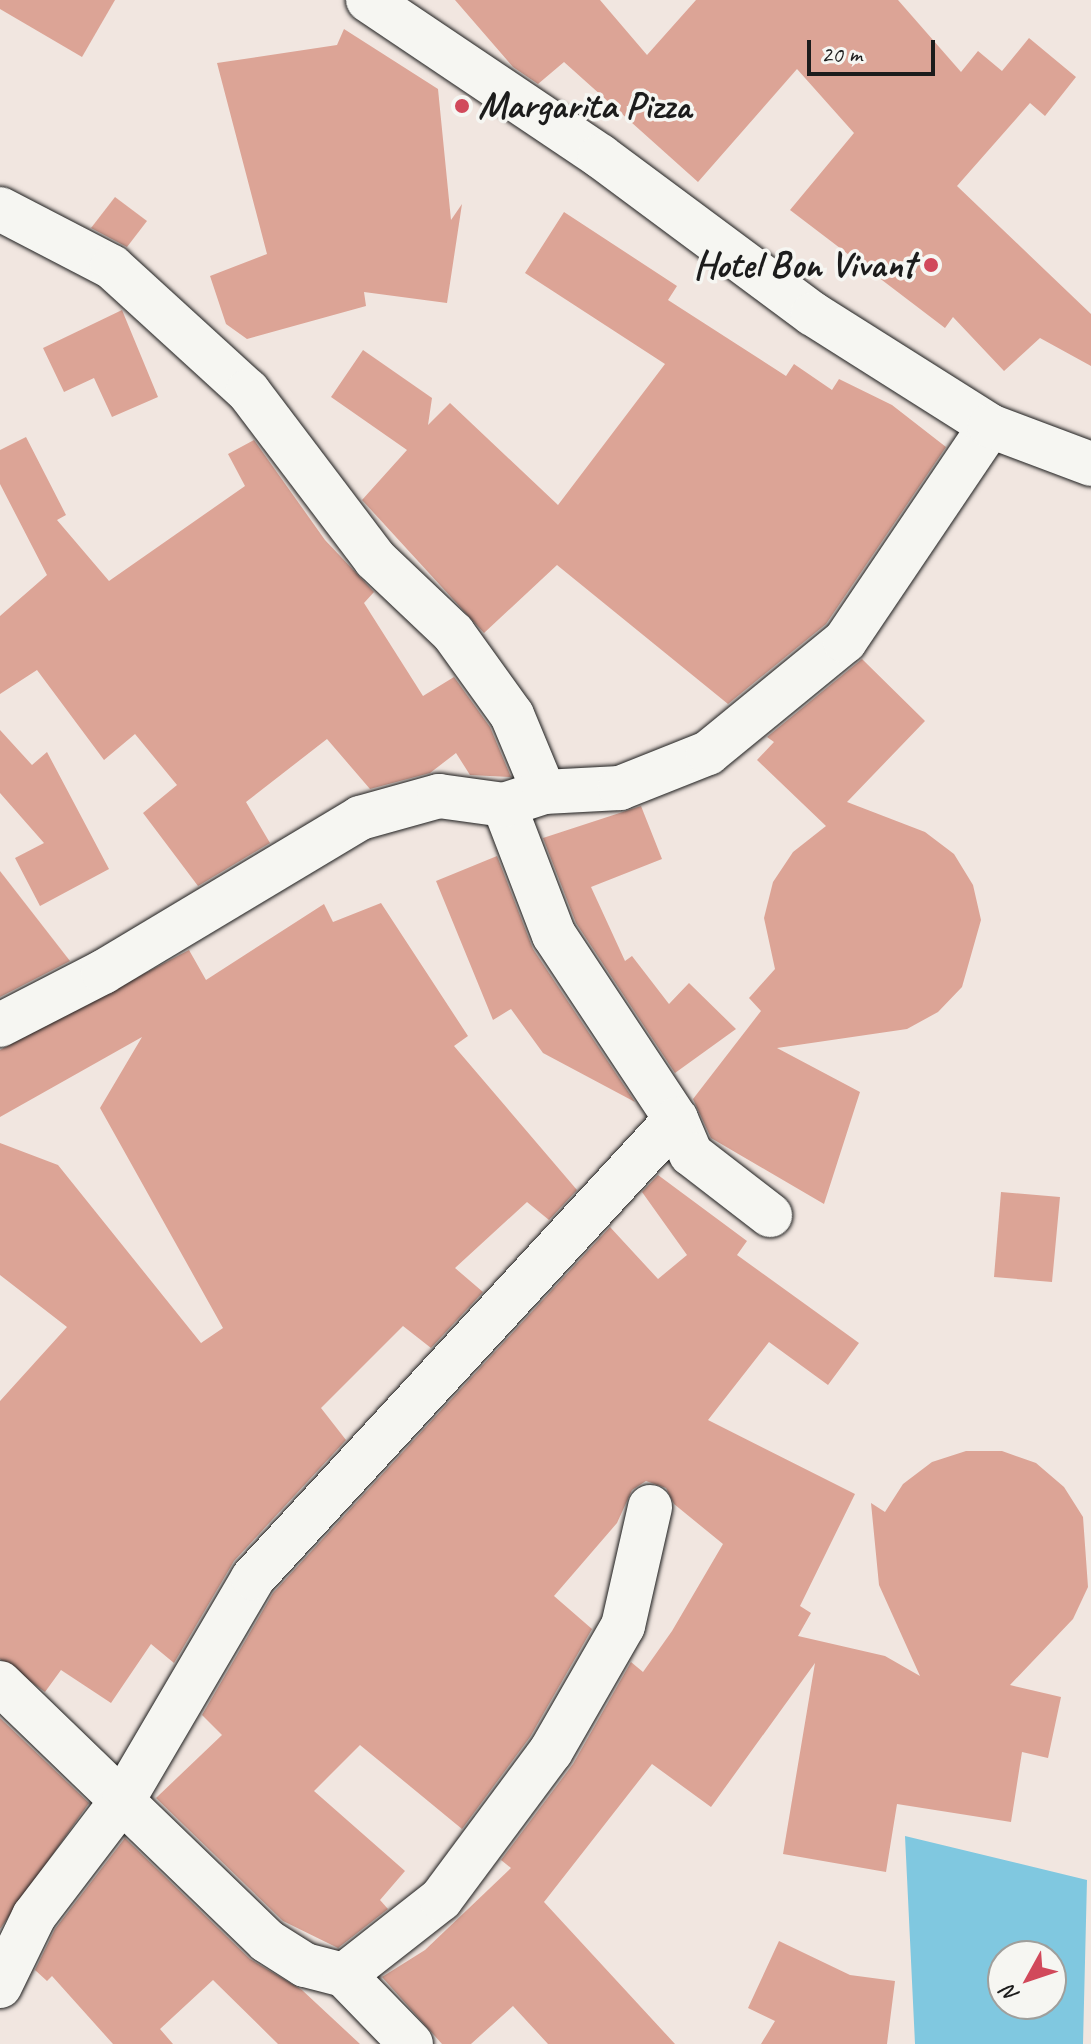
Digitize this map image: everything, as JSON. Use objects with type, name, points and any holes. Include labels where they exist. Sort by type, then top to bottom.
[{"type":"street","points":[[368,0],[600,156],[813,314],[990,426],[1091,464]]},
{"type":"street","points":[[0,209],[112,267],[248,391],[375,559],[453,633],[512,715],[524,799],[554,935],[676,1119],[691,1154],[770,1215]]},
{"type":"street","points":[[0,1025],[103,972],[360,818],[439,796],[524,799],[620,788],[720,744],[845,641],[990,426]]},
{"type":"street","points":[[0,1986],[34,1916],[124,1798],[253,1578],[676,1119]]},
{"type":"street","points":[[344,1975],[441,1899],[551,1751],[623,1626],[650,1507]]},
{"type":"street","points":[[0,1683],[124,1798],[267,1941],[305,1965],[344,1975],[411,2044]]},
{"type":"water","points":[[905,1836],[1087,1880],[1083,2044],[915,2044]]},
{"type":"building","points":[[0,0],[115,0],[82,57],[0,9]]},
{"type":"building","points":[[455,0],[600,0],[647,55],[696,0],[898,0],[961,72],[978,51],[1002,71],[1029,38],[1076,77],[1045,116],[1030,103],[957,186],[1091,314],[1091,366],[1040,338],[1004,371],[953,317],[945,328],[790,210],[854,133],[797,69],[698,182],[564,62],[538,84],[513,67]]},
{"type":"building","points":[[344,29],[438,89],[451,220],[462,204],[447,303],[364,292],[366,306],[247,339],[226,324],[210,276],[267,254],[217,63],[337,45]]},
{"type":"building","points":[[115,197],[147,221],[127,247],[91,228]]},
{"type":"building","points":[[564,212],[677,286],[668,300],[786,376],[794,364],[832,390],[839,379],[892,405],[946,447],[826,624],[728,704],[557,565],[484,633],[362,500],[407,450],[331,397],[363,350],[432,398],[428,425],[450,403],[558,505],[665,364],[525,273]]},
{"type":"building","points":[[122,310],[158,397],[112,417],[94,378],[64,392],[43,348]]},
{"type":"building","points":[[26,437],[66,515],[57,520],[109,581],[245,486],[228,454],[254,440],[325,540],[374,592],[364,603],[423,696],[454,677],[490,727],[511,777],[470,775],[456,753],[430,773],[370,789],[327,739],[246,802],[270,843],[198,886],[143,813],[177,785],[135,734],[104,760],[37,670],[0,694],[0,616],[47,575],[0,484],[0,450]]},
{"type":"building","points":[[862,659],[925,721],[847,802],[925,832],[954,854],[973,885],[981,920],[962,987],[938,1012],[907,1029],[777,1048],[860,1092],[824,1204],[711,1138],[693,1099],[761,1011],[749,998],[775,969],[764,918],[773,882],[793,852],[826,826],[757,760],[774,742],[767,737]]},
{"type":"building","points":[[0,730],[32,765],[47,752],[109,869],[40,906],[15,858],[44,843],[0,793]]},
{"type":"building","points":[[641,806],[662,859],[591,887],[625,961],[632,956],[669,1004],[689,983],[736,1029],[675,1073],[576,923],[543,838]]},
{"type":"building","points":[[497,856],[533,949],[635,1102],[543,1053],[511,1009],[493,1020],[436,881]]},
{"type":"building","points":[[0,871],[70,961],[0,997]]},
{"type":"building","points":[[381,903],[468,1036],[454,1046],[577,1190],[549,1220],[527,1202],[455,1268],[483,1292],[431,1348],[403,1326],[321,1408],[346,1440],[234,1561],[174,1663],[151,1644],[111,1703],[61,1670],[45,1692],[0,1659],[0,1401],[67,1327],[0,1275],[0,1143],[58,1165],[201,1343],[223,1328],[100,1108],[142,1037],[0,1117],[0,1050],[189,950],[206,980],[324,904],[333,922]]},
{"type":"building","points":[[658,1175],[747,1241],[737,1255],[859,1343],[828,1385],[769,1342],[708,1420],[855,1494],[800,1606],[811,1613],[798,1636],[885,1656],[920,1676],[879,1585],[871,1503],[885,1512],[903,1484],[932,1462],[966,1451],[1002,1451],[1036,1463],[1064,1487],[1083,1517],[1088,1587],[1073,1619],[1010,1685],[1061,1697],[1048,1758],[1022,1752],[1011,1822],[897,1804],[886,1872],[783,1854],[815,1663],[711,1807],[652,1764],[544,1902],[675,2044],[548,2044],[513,2006],[471,2044],[442,2044],[382,1977],[425,1950],[511,1868],[501,1860],[573,1764],[631,1662],[643,1672],[672,1631],[723,1544],[674,1504],[666,1488],[646,1481],[632,1490],[617,1523],[554,1596],[592,1629],[530,1737],[462,1829],[360,1745],[314,1791],[405,1871],[380,1900],[388,1909],[338,1948],[283,1921],[156,1798],[222,1735],[202,1715],[273,1593],[610,1227],[658,1279],[687,1255],[642,1192]]},
{"type":"building","points":[[1001,1192],[1060,1197],[1052,1282],[994,1277]]},
{"type":"building","points":[[0,1718],[89,1803],[0,1929]]},
{"type":"building","points":[[125,1838],[250,1959],[302,1990],[360,2044],[278,2044],[213,1980],[160,2029],[173,2044],[113,2044],[52,1976],[47,1981],[35,1970],[55,1929]]},
{"type":"building","points":[[779,1941],[850,1975],[895,1981],[887,2044],[761,2044],[775,2021],[748,2008]]},
{"type":"place","name":"Margarita Pizza","points":[[462,106]]},
{"type":"place","name":"Hotel Bon Vivant","points":[[931,265]]}]
